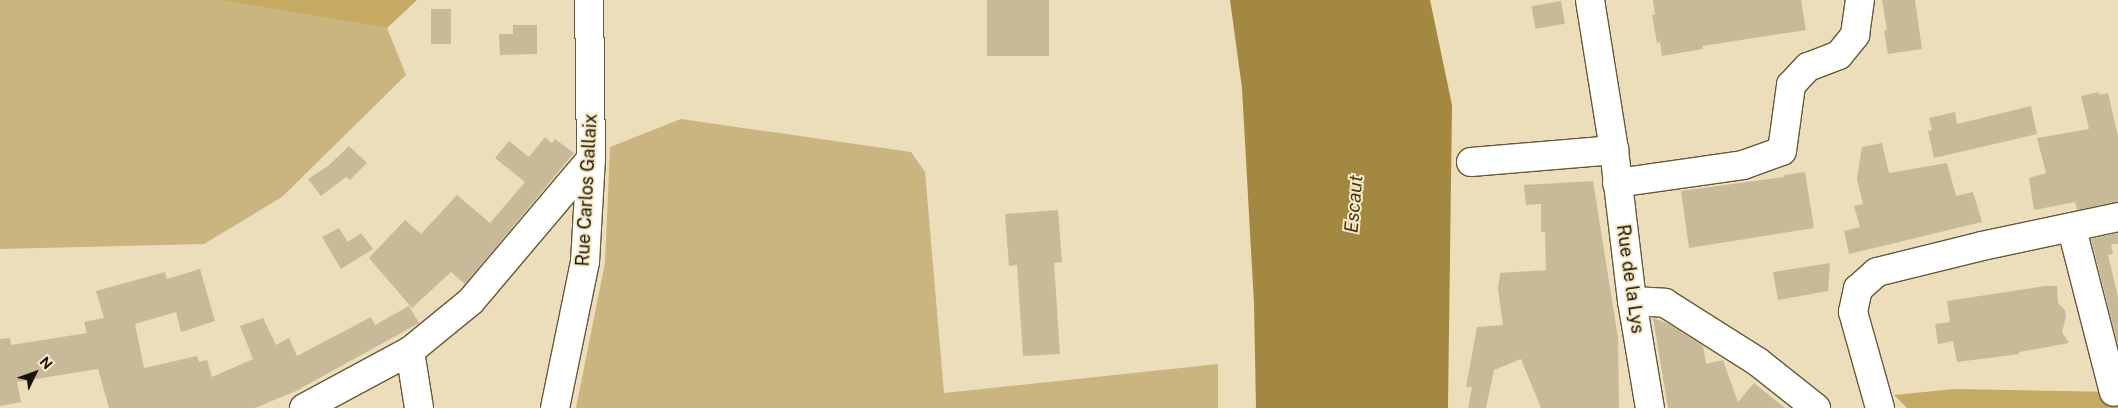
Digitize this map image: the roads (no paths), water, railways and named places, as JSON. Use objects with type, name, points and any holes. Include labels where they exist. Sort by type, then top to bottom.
[{"type":"street","name":"Rue Carlos Gallaix","points":[[555,408],[585,262],[592,160],[589,0]]},
{"type":"street","name":"Rue de la Lys","points":[[1590,0],[1614,150],[1632,302],[1650,408]]},
{"type":"street","points":[[1617,183],[1743,165],[1782,151],[1791,85],[1808,67],[1839,55],[1855,35],[1860,0]]},
{"type":"street","points":[[1471,162],[1614,150]]},
{"type":"street","points":[[304,408],[410,351],[471,301],[592,160]]},
{"type":"street","points":[[1880,408],[1853,312],[1858,288],[1877,272],[1982,246],[2072,229],[2118,217]]},
{"type":"street","points":[[2072,229],[2114,392]]},
{"type":"street","points":[[1632,302],[1666,303],[1758,362],[1816,408]]},
{"type":"street","points":[[410,351],[419,408]]},
{"type":"water","name":"Escaut","points":[[1230,0],[1430,0],[1452,105],[1448,408],[1256,408],[1254,304],[1242,88]]}]
